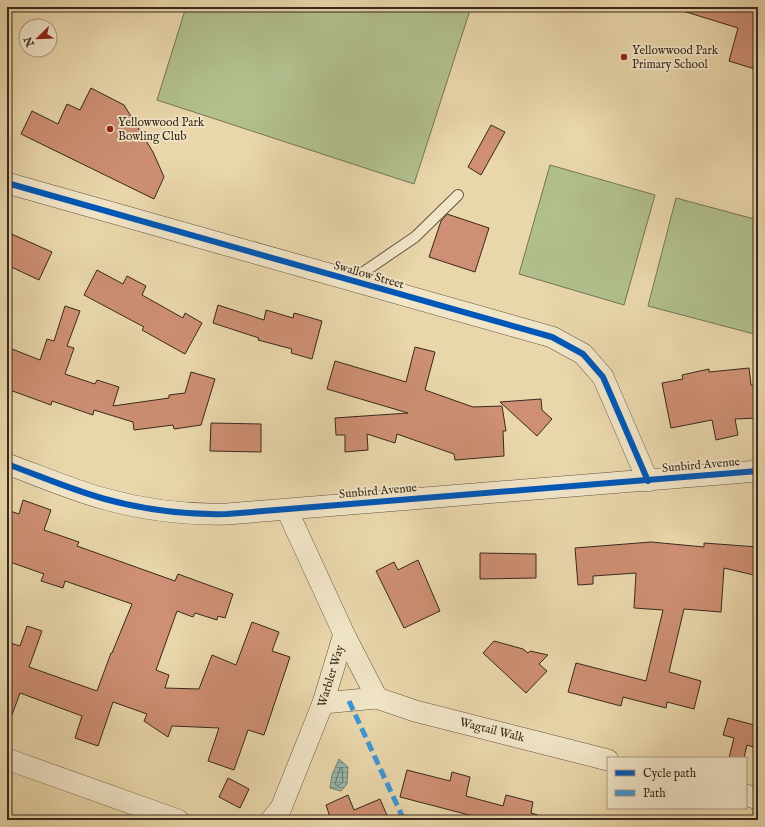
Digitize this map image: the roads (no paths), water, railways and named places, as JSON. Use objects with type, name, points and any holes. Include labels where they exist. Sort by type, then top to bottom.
[{"type":"street","name":"Swallow Street","points":[[7,183],[552,337],[584,354],[602,377],[648,481]]},
{"type":"street","name":"Sunbird Avenue","points":[[7,464],[105,499],[173,512],[198,514],[227,514],[287,510],[758,471]]},
{"type":"street","name":"Warbler Way","points":[[271,820],[281,808],[323,703],[344,634],[287,510]]},
{"type":"street","points":[[344,634],[377,698]]},
{"type":"street","name":"Wagtail Walk","points":[[323,703],[377,698],[416,711],[607,760]]},
{"type":"street","points":[[7,759],[178,820]]},
{"type":"street","points":[[747,796],[758,799]]},
{"type":"lane","points":[[351,281],[415,237],[458,195]]},
{"type":"water","points":[[339,759],[348,767],[347,784],[341,791],[330,788],[332,775]]},
{"type":"place","name":"Yellowwood Park Primary School","points":[[624,57]]},
{"type":"place","name":"Yellowwood Park Bowling Club","points":[[110,129]]}]
